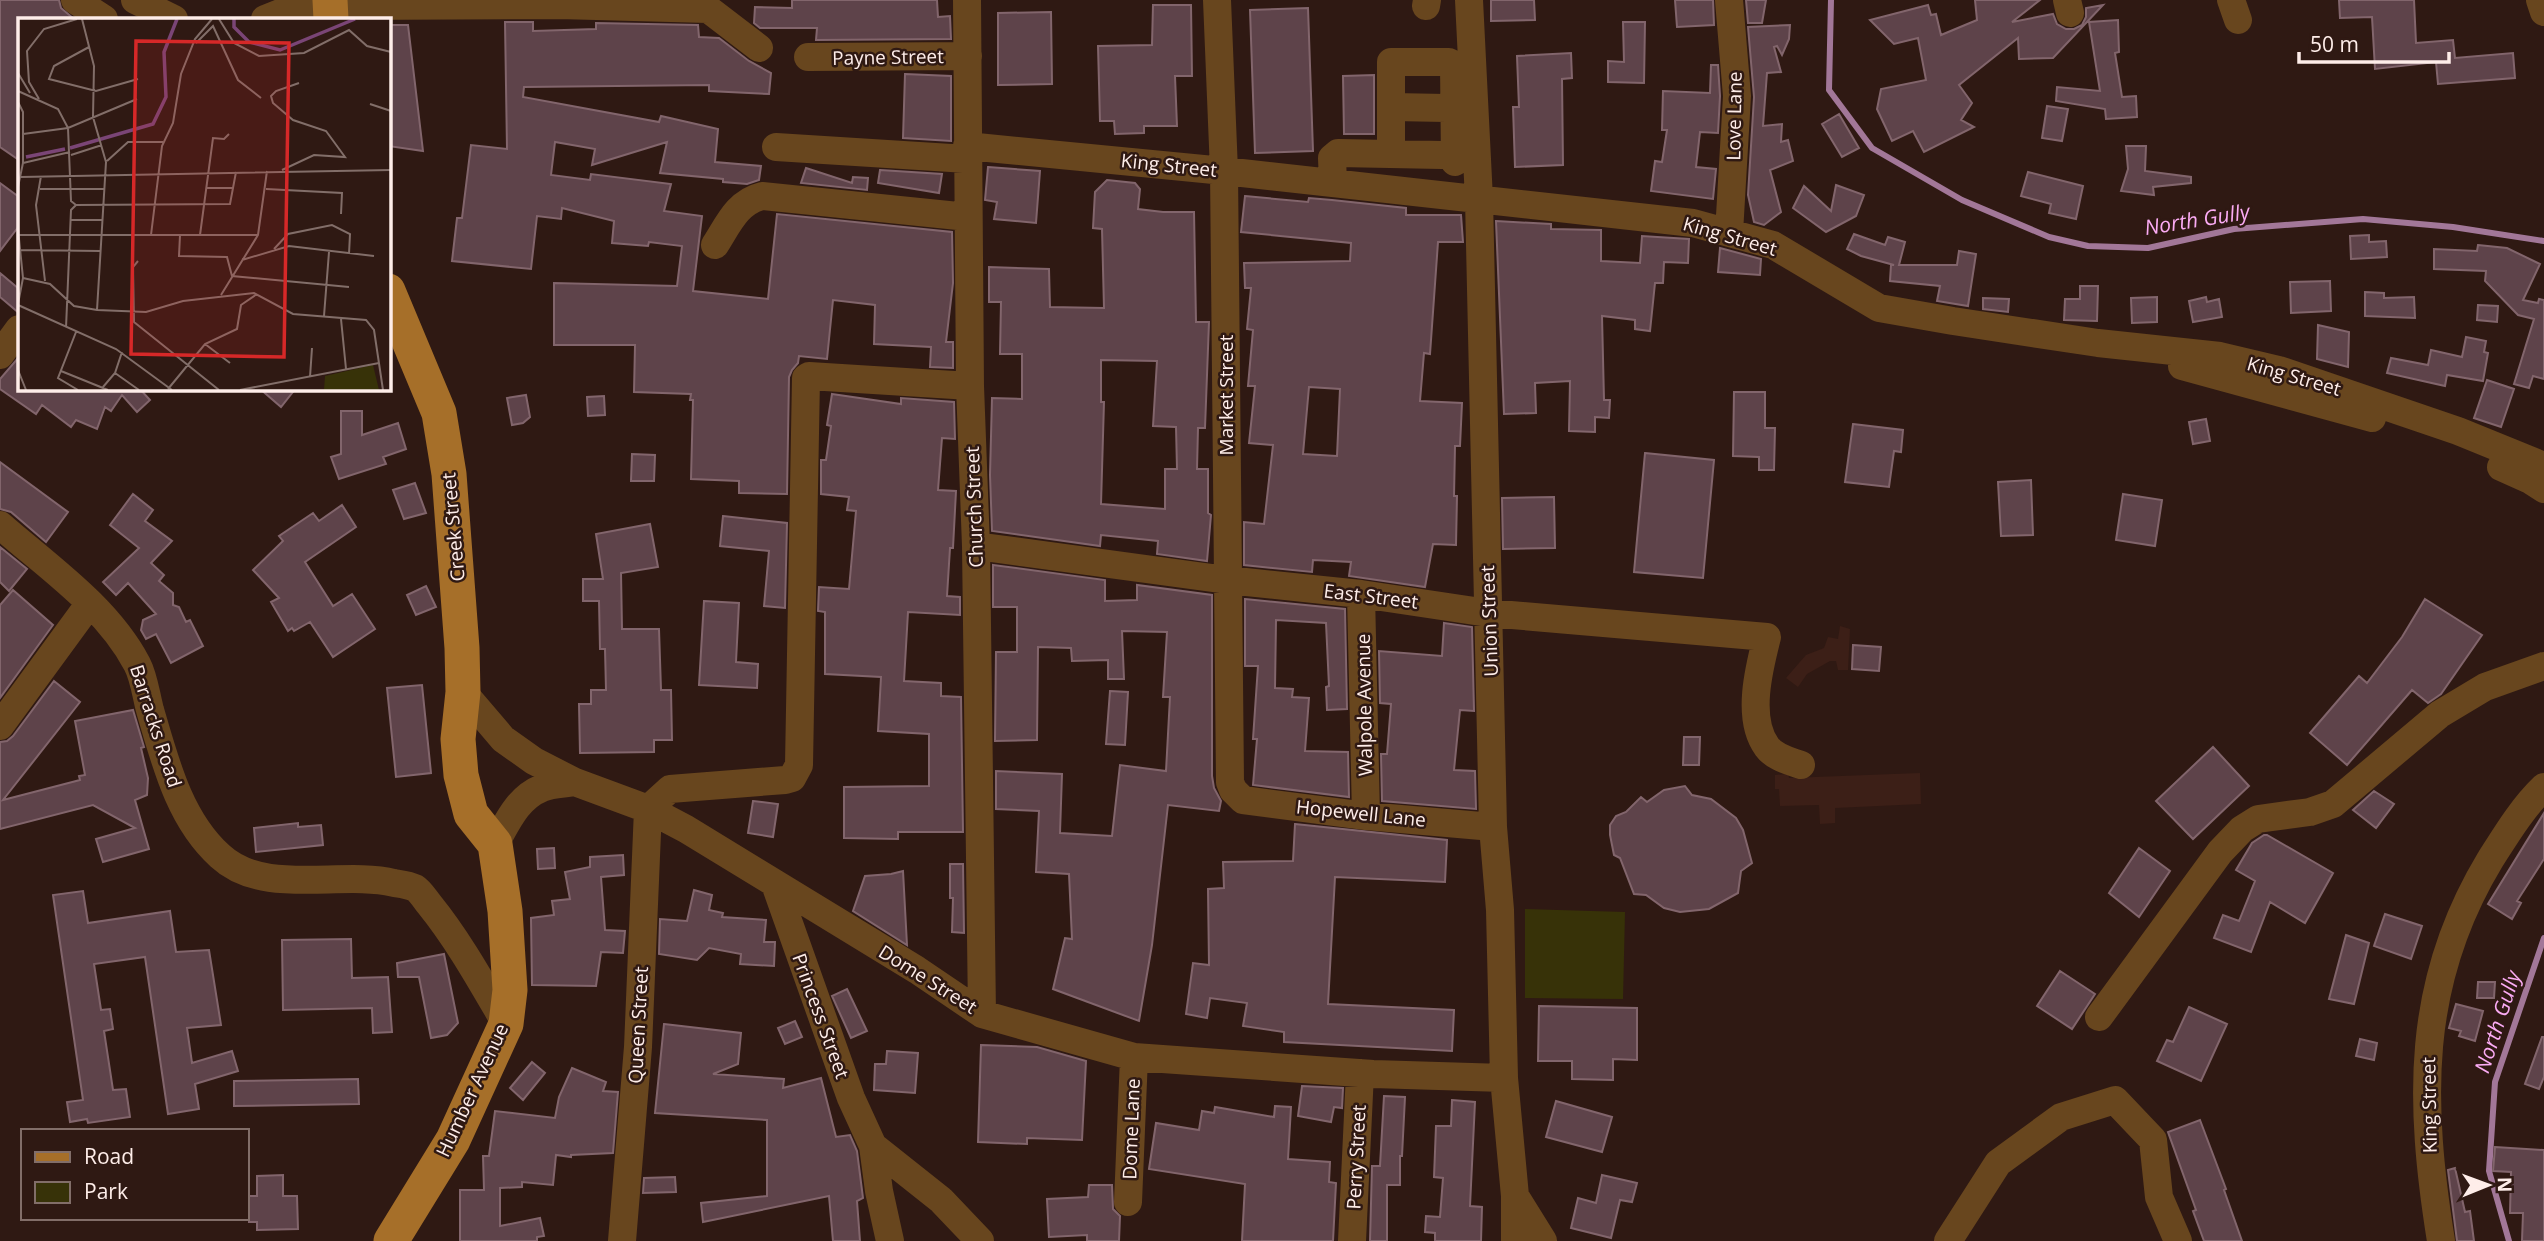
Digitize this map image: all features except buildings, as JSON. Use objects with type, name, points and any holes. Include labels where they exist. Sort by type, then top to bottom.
[{"type":"main road","name":"Creek Street","points":[[390,296],[439,413],[449,474],[455,541],[463,692],[458,739],[461,775],[471,814],[495,844]]},
{"type":"main road","name":"Humber Avenue","points":[[391,1241],[453,1140],[506,1024],[510,990],[507,937],[495,844]]},
{"type":"street","points":[[75,0],[102,18]]},
{"type":"street","points":[[135,0],[172,18]]},
{"type":"street","name":"Church Street","points":[[967,0],[970,387],[976,546],[982,1014]]},
{"type":"street","name":"Market Street","points":[[1217,0],[1224,171],[1227,580],[1230,782],[1233,790]]},
{"type":"street","name":"Union Street","points":[[1469,0],[1479,199],[1493,827],[1500,910],[1504,1078],[1515,1196],[1515,1241]]},
{"type":"street","name":"Love Lane","points":[[1729,0],[1737,96],[1729,233]]},
{"type":"street","points":[[2540,0],[2544,12]]},
{"type":"street","points":[[268,18],[285,11],[332,7],[559,5],[708,9],[759,48]]},
{"type":"street","name":"Payne Street","points":[[808,57],[968,56]]},
{"type":"street","points":[[1333,183],[1332,158],[1338,153],[1449,158],[1454,65],[1449,62],[1391,62],[1391,154]]},
{"type":"street","points":[[1392,107],[1446,108]]},
{"type":"street","name":"King Street","points":[[776,147],[967,152],[1224,171],[1693,223],[1773,245],[1880,308],[2098,343],[2220,356],[2279,370],[2458,430],[2544,466]]},
{"type":"street","points":[[715,245],[740,207],[750,199],[762,196],[968,217]]},
{"type":"street","points":[[0,355],[18,330]]},
{"type":"street","points":[[2098,343],[2419,431],[2530,480],[2544,489]]},
{"type":"street","points":[[648,809],[670,789],[785,780],[792,778],[799,765],[806,379],[809,376],[970,387]]},
{"type":"street","name":"Barracks Road","points":[[0,525],[90,603],[122,639],[139,666],[166,764],[187,815],[206,843],[222,859],[240,870],[276,878],[381,880],[416,888],[469,960],[506,1024]]},
{"type":"street","name":"East Street","points":[[976,546],[1227,580],[1361,594],[1488,613],[1767,637],[1755,696],[1759,725],[1767,747],[1781,758],[1801,765]]},
{"type":"street","name":"Walpole Avenue","points":[[1361,594],[1366,816]]},
{"type":"street","points":[[0,726],[90,603]]},
{"type":"street","points":[[2099,1017],[2220,852],[2242,829],[2258,819],[2310,812],[2333,804],[2440,714],[2486,687],[2544,666]]},
{"type":"street","name":"Dome Street","points":[[463,692],[503,739],[534,761],[575,782],[648,809],[686,830],[917,970],[982,1014],[1134,1057],[1360,1073],[1504,1078]]},
{"type":"street","points":[[495,844],[514,810],[523,800],[542,788],[575,782]]},
{"type":"street","name":"King Street","points":[[2441,1241],[2429,1157],[2426,1081],[2434,1002],[2451,941],[2478,881],[2509,830],[2544,787]]},
{"type":"street","name":"Hopewell Lane","points":[[1233,790],[1243,800],[1366,816],[1493,827]]},
{"type":"street","name":"Queen Street","points":[[622,1241],[638,1047],[648,809]]},
{"type":"street","name":"Princess Street","points":[[775,884],[851,1098],[873,1146],[890,1241]]},
{"type":"street","name":"Dome Lane","points":[[1128,1202],[1134,1057]]},
{"type":"street","name":"Perry Street","points":[[1352,1241],[1360,1073]]},
{"type":"street","points":[[1948,1241],[1998,1163],[2061,1117],[2115,1100],[2153,1140],[2159,1197],[2178,1241]]},
{"type":"street","name":"Princess Street","points":[[873,1146],[941,1200],[980,1241]]},
{"type":"street","points":[[1515,1196],[1543,1241]]},
{"type":"shaded area","points":[[1840,626],[1850,629],[1848,670],[1838,670],[1836,661],[1830,661],[1807,674],[1798,687],[1786,678],[1806,655],[1824,648],[1828,637],[1838,639]]},
{"type":"shaded area","points":[[1920,773],[1921,804],[1835,808],[1835,823],[1820,824],[1819,805],[1780,806],[1779,789],[1775,789],[1775,775],[1788,774],[1789,778]]},
{"type":"green space","points":[[1525,909],[1625,912],[1623,999],[1525,998]]},
{"type":"waterway","name":"North Gully","points":[[1831,0],[1829,90],[1872,148],[1962,200],[2049,237],[2088,246],[2148,248],[2234,229],[2363,219],[2453,227],[2544,241]]},
{"type":"waterway","name":"North Gully","points":[[2509,1241],[2489,1171],[2495,1082],[2544,938]]}]
